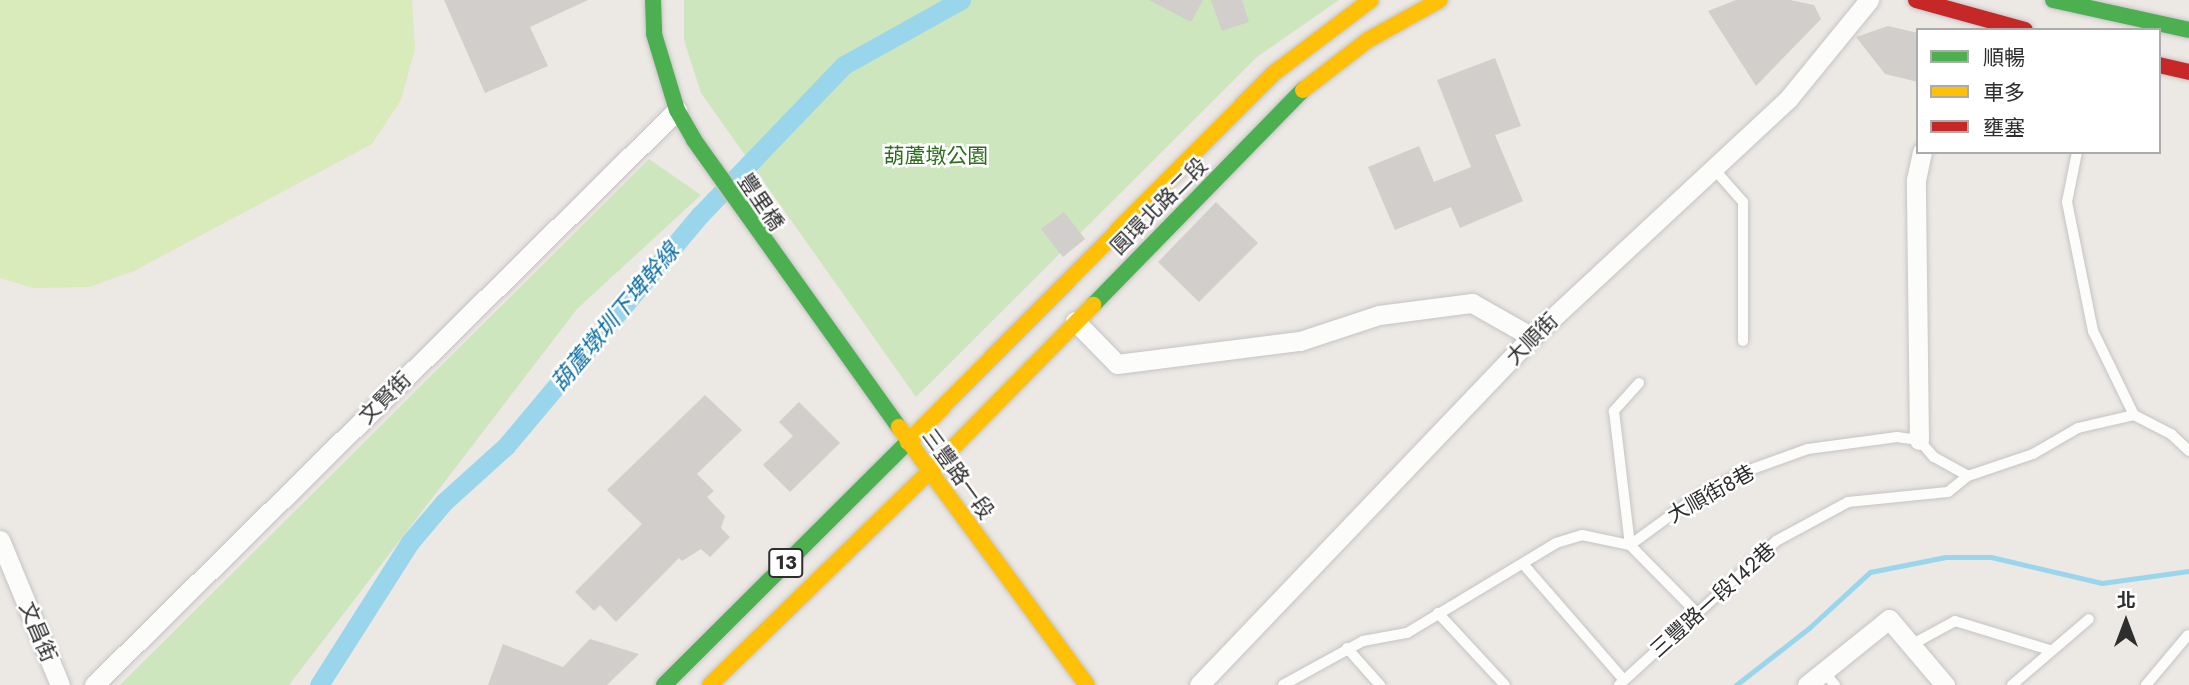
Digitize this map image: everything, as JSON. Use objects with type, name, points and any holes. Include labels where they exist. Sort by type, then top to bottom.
[{"type":"street","points":[[653,0],[654,34],[677,110]]},
{"type":"street","name":"圓環北路二段","points":[[908,442],[1274,73],[1371,0]]},
{"type":"street","name":"圓環北路二段","points":[[930,471],[1312,81],[1368,40],[1440,0]]},
{"type":"street","name":"大順街","points":[[1199,685],[1532,337],[1789,98],[1869,0]]},
{"type":"street","points":[[1916,0],[2018,28]]},
{"type":"street","points":[[2053,0],[2125,23],[2189,30]]},
{"type":"street","points":[[2161,65],[2189,72]]},
{"type":"street","name":"豐里橋","points":[[677,110],[694,140],[794,287]]},
{"type":"street","name":"文賢街","points":[[94,685],[677,110]]},
{"type":"street","points":[[1919,440],[1916,180],[1922,154]]},
{"type":"street","name":"三豐路一段","points":[[794,287],[1087,685]]},
{"type":"street","points":[[1075,321],[1117,364],[1300,341],[1379,315],[1472,303],[1532,337]]},
{"type":"street","name":"13","points":[[664,685],[908,442]]},
{"type":"street","name":"13","points":[[710,685],[930,471]]},
{"type":"street","name":"文昌街","points":[[0,541],[60,685]]},
{"type":"street","points":[[1807,685],[1829,678],[1889,619],[1945,685]]},
{"type":"lane","points":[[2125,23],[2133,0]]},
{"type":"lane","points":[[2077,154],[2067,202],[2093,331],[2134,415],[2171,434],[2189,451]]},
{"type":"lane","points":[[1714,169],[1743,202],[1743,341]]},
{"type":"lane","points":[[1630,545],[1614,411],[1639,383]]},
{"type":"lane","points":[[1919,440],[1934,457],[1968,475],[2033,454],[2078,428],[2134,415]]},
{"type":"lane","name":"大順街8巷","points":[[1630,545],[1689,502],[1741,473],[1808,449],[1897,437],[1919,440]]},
{"type":"lane","name":"三豐路一段142巷","points":[[1622,683],[1776,541],[1848,502],[1948,492],[1968,475]]},
{"type":"lane","points":[[1283,685],[1347,648],[1407,633],[1524,565],[1556,543],[1582,535],[1630,545],[1697,613]]},
{"type":"lane","points":[[1524,565],[1622,683]]},
{"type":"lane","points":[[1438,613],[1504,685]]},
{"type":"lane","points":[[2012,685],[2050,650],[2090,619]]},
{"type":"lane","points":[[1911,645],[1955,621],[2050,650]]},
{"type":"lane","points":[[2146,685],[2188,635]]},
{"type":"lane","points":[[1347,648],[1380,685]]},
{"type":"green space","points":[[0,0],[412,0],[415,49],[401,100],[372,144],[134,271],[89,287],[33,288],[0,278]]},
{"type":"green space","name":"葫蘆墩公園","points":[[684,0],[1339,0],[1257,57],[916,397],[701,93],[684,40]]},
{"type":"green space","points":[[649,159],[701,195],[577,309],[289,685],[120,685]]},
{"type":"building","points":[[444,0],[588,0],[530,27],[548,66],[485,93]]},
{"type":"building","points":[[1149,0],[1203,0],[1191,22]]},
{"type":"building","points":[[1211,0],[1242,0],[1249,22],[1222,31]]},
{"type":"building","points":[[1736,0],[1790,0],[1814,5],[1821,19],[1756,86],[1708,11]]},
{"type":"building","points":[[1888,26],[1916,33],[1916,82],[1885,74],[1856,37]]},
{"type":"building","points":[[1495,58],[1521,126],[1495,135],[1523,201],[1460,228],[1451,207],[1395,230],[1368,167],[1419,146],[1434,182],[1471,167],[1437,80]]},
{"type":"building","points":[[1216,202],[1258,243],[1199,302],[1158,262]]},
{"type":"building","points":[[1064,212],[1085,239],[1063,257],[1041,229]]},
{"type":"building","points":[[705,395],[742,430],[697,474],[714,491],[707,497],[725,516],[721,528],[730,537],[710,557],[701,549],[682,561],[679,558],[616,622],[600,605],[594,611],[575,592],[642,524],[607,490]]},
{"type":"building","points":[[799,402],[840,443],[790,492],[763,465],[793,436],[779,422]]},
{"type":"building","points":[[590,639],[639,654],[607,685],[488,685],[503,644],[563,667]]},
{"type":"waterway","name":"葫蘆墩圳下埤幹線","points":[[319,685],[410,542],[444,502],[506,446],[700,215],[844,65],[961,0]]},
{"type":"waterway","points":[[1736,685],[1809,628],[1870,572],[1946,557],[1991,557],[2102,583],[2189,571]]},
{"type":"traffic: fast","points":[[653,0],[654,34],[677,110],[694,140],[899,427]]},
{"type":"traffic: fast","points":[[2053,0],[2189,30]]},
{"type":"traffic: fast","points":[[1093,305],[1303,90]]},
{"type":"traffic: fast","points":[[664,685],[908,442]]},
{"type":"traffic: slow","points":[[908,442],[1274,73],[1371,0]]},
{"type":"traffic: slow","points":[[1303,90],[1368,40],[1440,0]]},
{"type":"traffic: slow","points":[[1087,685],[930,471],[1093,305]]},
{"type":"traffic: slow","points":[[710,685],[930,471],[899,427]]},
{"type":"traffic: jam","points":[[1916,0],[2018,28]]},
{"type":"traffic: jam","points":[[2161,65],[2189,72]]}]
